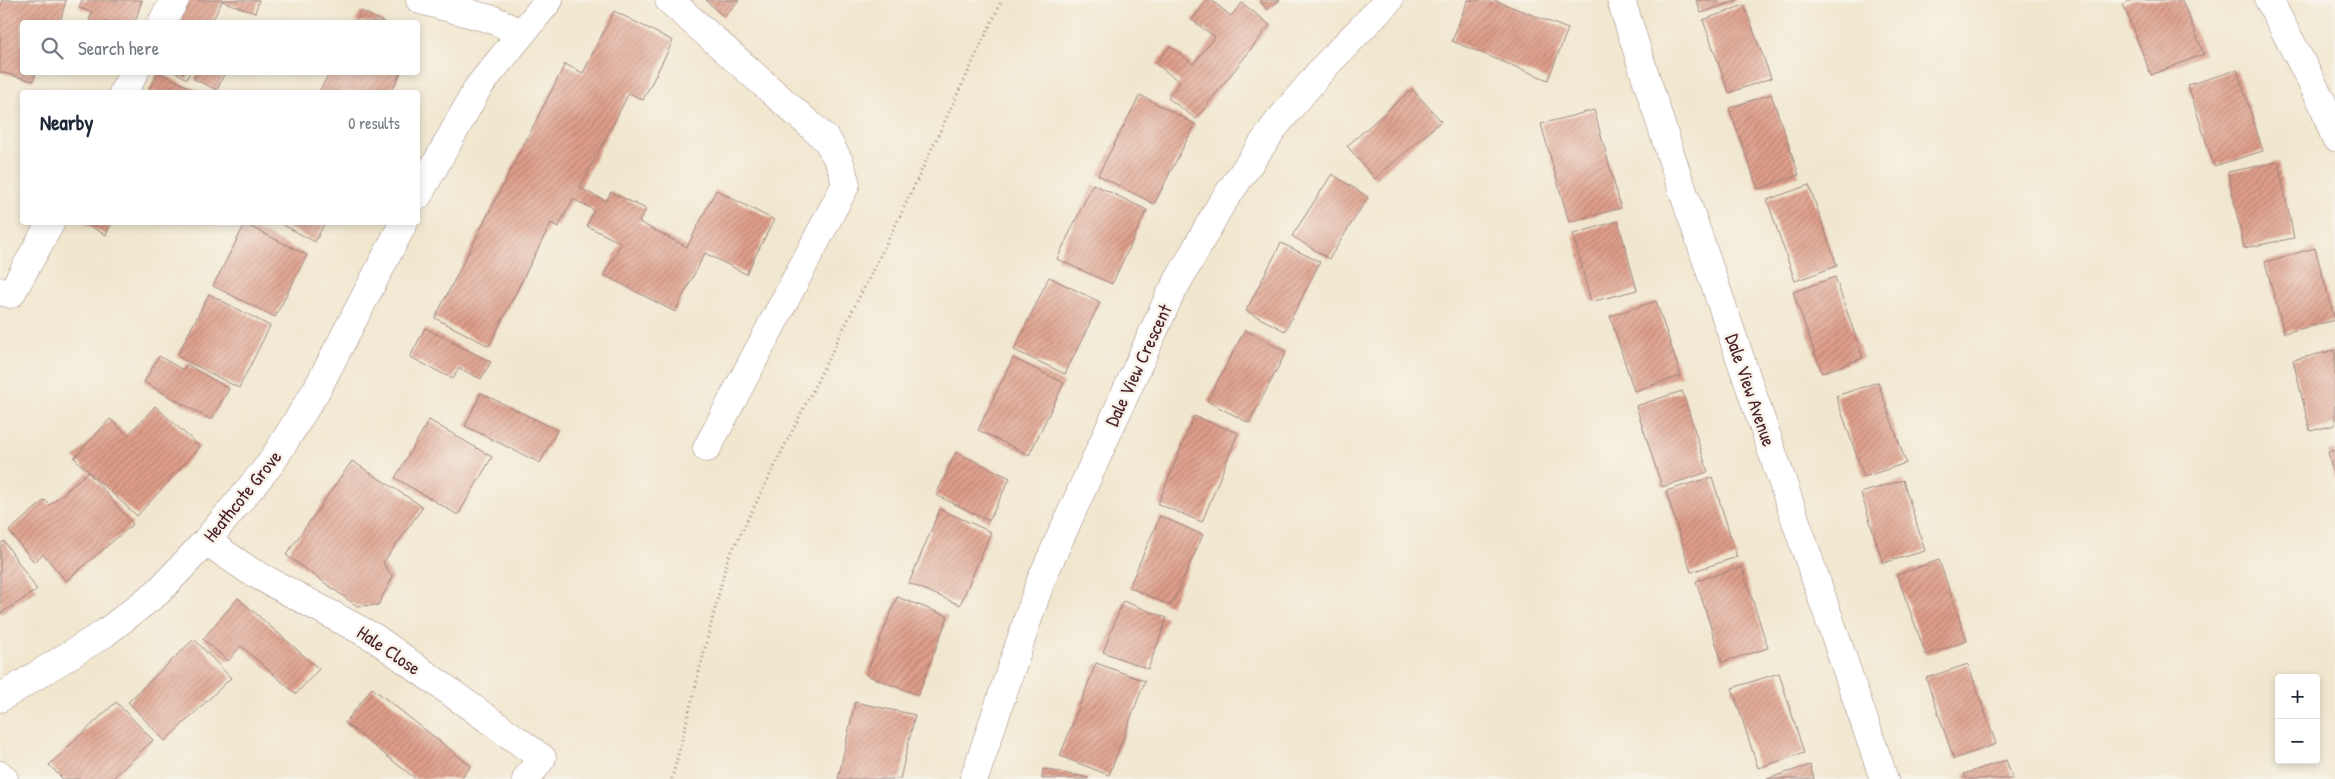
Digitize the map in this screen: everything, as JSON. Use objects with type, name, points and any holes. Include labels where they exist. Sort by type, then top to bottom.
[{"type":"street","points":[[163,20],[175,0]]},
{"type":"street","points":[[420,0],[494,20],[520,33]]},
{"type":"street","points":[[420,192],[479,86],[520,33],[549,0]]},
{"type":"street","points":[[669,0],[827,140],[840,163],[846,184],[707,448]]},
{"type":"street","name":"Dale View Crescent","points":[[974,779],[1041,580],[1170,297],[1220,206],[1276,126],[1325,66],[1390,0]]},
{"type":"street","name":"Dale View Avenue","points":[[1621,0],[1676,171],[1884,779]]},
{"type":"street","points":[[2269,0],[2323,104],[2335,137]]},
{"type":"street","points":[[124,90],[132,75]]},
{"type":"street","points":[[0,291],[11,294],[49,225]]},
{"type":"street","name":"Heathcote Grove","points":[[0,698],[105,633],[159,591],[206,541],[271,463],[317,390],[402,225]]},
{"type":"street","name":"Hale Close","points":[[206,541],[250,571],[375,638],[542,758],[526,779]]},
{"type":"street","points":[[0,775],[4,779]]},
{"type":"path","points":[[672,779],[727,560],[901,214],[1002,0]]},
{"type":"building","points":[[2,0],[66,0],[61,20],[20,20],[20,75],[35,75],[33,81],[0,72],[0,9]]},
{"type":"building","points":[[82,0],[142,0],[136,20],[90,20],[92,12],[79,8]]},
{"type":"building","points":[[185,0],[259,0],[255,13],[222,1],[213,20],[175,20]]},
{"type":"building","points":[[706,0],[739,0],[724,17]]},
{"type":"building","points":[[1207,0],[1211,0],[1231,16],[1242,3],[1270,25],[1196,119],[1168,98],[1180,82],[1156,64],[1170,46],[1193,64],[1215,37],[1192,20]]},
{"type":"building","points":[[1259,0],[1280,0],[1267,10]]},
{"type":"building","points":[[1468,0],[1494,0],[1568,29],[1548,80],[1452,41]]},
{"type":"building","points":[[1696,0],[1738,0],[1701,13]]},
{"type":"building","points":[[2132,0],[2182,0],[2204,54],[2151,75],[2123,4]]},
{"type":"building","points":[[1744,5],[1771,78],[1729,93],[1703,20]]},
{"type":"building","points":[[361,11],[380,20],[356,20]]},
{"type":"building","points":[[614,11],[673,41],[643,100],[629,93],[580,188],[606,201],[611,192],[646,209],[639,222],[687,247],[716,190],[774,220],[746,274],[705,253],[675,312],[604,275],[621,243],[587,226],[594,210],[573,199],[558,227],[551,223],[489,346],[435,318],[565,64],[583,73]]},
{"type":"building","points":[[2237,70],[2263,151],[2214,166],[2188,85]]},
{"type":"building","points":[[156,75],[164,75],[195,90],[149,90]]},
{"type":"building","points":[[180,75],[189,75],[187,79]]},
{"type":"building","points":[[196,75],[224,75],[217,90],[194,79]]},
{"type":"building","points":[[328,75],[400,75],[392,90],[320,90]]},
{"type":"building","points":[[1412,89],[1441,121],[1375,179],[1347,146]]},
{"type":"building","points":[[1771,94],[1799,175],[1758,189],[1729,108]]},
{"type":"building","points":[[1140,95],[1195,124],[1154,204],[1098,175]]},
{"type":"building","points":[[1594,110],[1621,208],[1569,222],[1541,124]]},
{"type":"building","points":[[2278,162],[2294,238],[2244,248],[2228,172]]},
{"type":"building","points":[[1332,174],[1368,197],[1329,259],[1292,236]]},
{"type":"building","points":[[1093,184],[1147,210],[1112,284],[1057,259]]},
{"type":"building","points":[[1809,185],[1837,266],[1795,281],[1767,200]]},
{"type":"building","points":[[1618,221],[1637,290],[1591,302],[1573,234]]},
{"type":"building","points":[[88,225],[111,225],[106,235]]},
{"type":"building","points":[[244,225],[307,255],[275,317],[213,286]]},
{"type":"building","points":[[284,225],[324,225],[315,242]]},
{"type":"building","points":[[1281,243],[1320,262],[1285,331],[1246,311]]},
{"type":"building","points":[[2315,248],[2335,320],[2284,333],[2265,262]]},
{"type":"building","points":[[1049,277],[1100,302],[1065,374],[1014,350]]},
{"type":"building","points":[[1835,277],[1863,358],[1822,373],[1793,292]]},
{"type":"building","points":[[209,294],[270,326],[239,388],[177,356]]},
{"type":"building","points":[[1656,301],[1681,376],[1634,391],[1610,316]]},
{"type":"building","points":[[425,328],[491,362],[481,379],[459,368],[453,379],[410,357]]},
{"type":"building","points":[[1245,330],[1286,352],[1249,423],[1207,401]]},
{"type":"building","points":[[2335,350],[2335,425],[2310,431],[2293,360]]},
{"type":"building","points":[[159,356],[183,370],[186,364],[229,389],[211,420],[144,382]]},
{"type":"building","points":[[1013,358],[1064,383],[1029,455],[978,430]]},
{"type":"building","points":[[1878,382],[1906,463],[1864,477],[1836,396]]},
{"type":"building","points":[[1682,391],[1708,472],[1662,487],[1636,406]]},
{"type":"building","points":[[481,393],[557,430],[540,463],[465,426]]},
{"type":"building","points":[[155,406],[200,447],[137,516],[74,458],[110,419],[128,435]]},
{"type":"building","points":[[1194,416],[1238,433],[1202,522],[1158,504]]},
{"type":"building","points":[[429,420],[492,457],[458,515],[395,478]]},
{"type":"building","points":[[2335,450],[2335,479],[2334,479],[2328,451]]},
{"type":"building","points":[[956,452],[1010,478],[989,521],[936,495]]},
{"type":"building","points":[[352,461],[423,507],[383,563],[393,577],[378,605],[357,606],[286,555]]},
{"type":"building","points":[[88,472],[133,524],[66,581],[43,554],[34,562],[9,531],[45,500],[50,505]]},
{"type":"building","points":[[1712,477],[1737,557],[1691,572],[1666,491]]},
{"type":"building","points":[[1903,480],[1925,551],[1883,563],[1861,493]]},
{"type":"building","points":[[940,509],[991,532],[960,605],[909,583]]},
{"type":"building","points":[[1160,516],[1203,535],[1171,606],[1129,587]]},
{"type":"building","points":[[4,541],[37,590],[0,614],[0,544]]},
{"type":"building","points":[[1939,560],[1967,641],[1926,655],[1897,575]]},
{"type":"building","points":[[1742,567],[1768,648],[1722,662],[1696,581]]},
{"type":"building","points":[[897,597],[948,616],[918,695],[866,675]]},
{"type":"building","points":[[238,598],[319,669],[296,694],[241,646],[228,661],[203,639]]},
{"type":"building","points":[[1123,601],[1167,618],[1148,669],[1103,652]]},
{"type":"building","points":[[194,639],[231,678],[165,741],[128,702]]},
{"type":"building","points":[[1096,663],[1145,681],[1109,775],[1060,756]]},
{"type":"building","points":[[1968,664],[1996,744],[1954,759],[1926,678]]},
{"type":"building","points":[[1779,673],[1804,753],[1758,768],[1732,688]]},
{"type":"building","points":[[372,688],[471,766],[460,779],[416,779],[345,723]]},
{"type":"building","points":[[116,702],[153,740],[112,779],[63,779],[49,765]]},
{"type":"building","points":[[855,702],[915,715],[900,779],[838,779]]},
{"type":"building","points":[[2006,760],[2013,779],[1966,779],[1964,774]]},
{"type":"building","points":[[1810,765],[1814,779],[1767,779]]},
{"type":"building","points":[[1043,769],[1089,778],[1042,779]]}]
